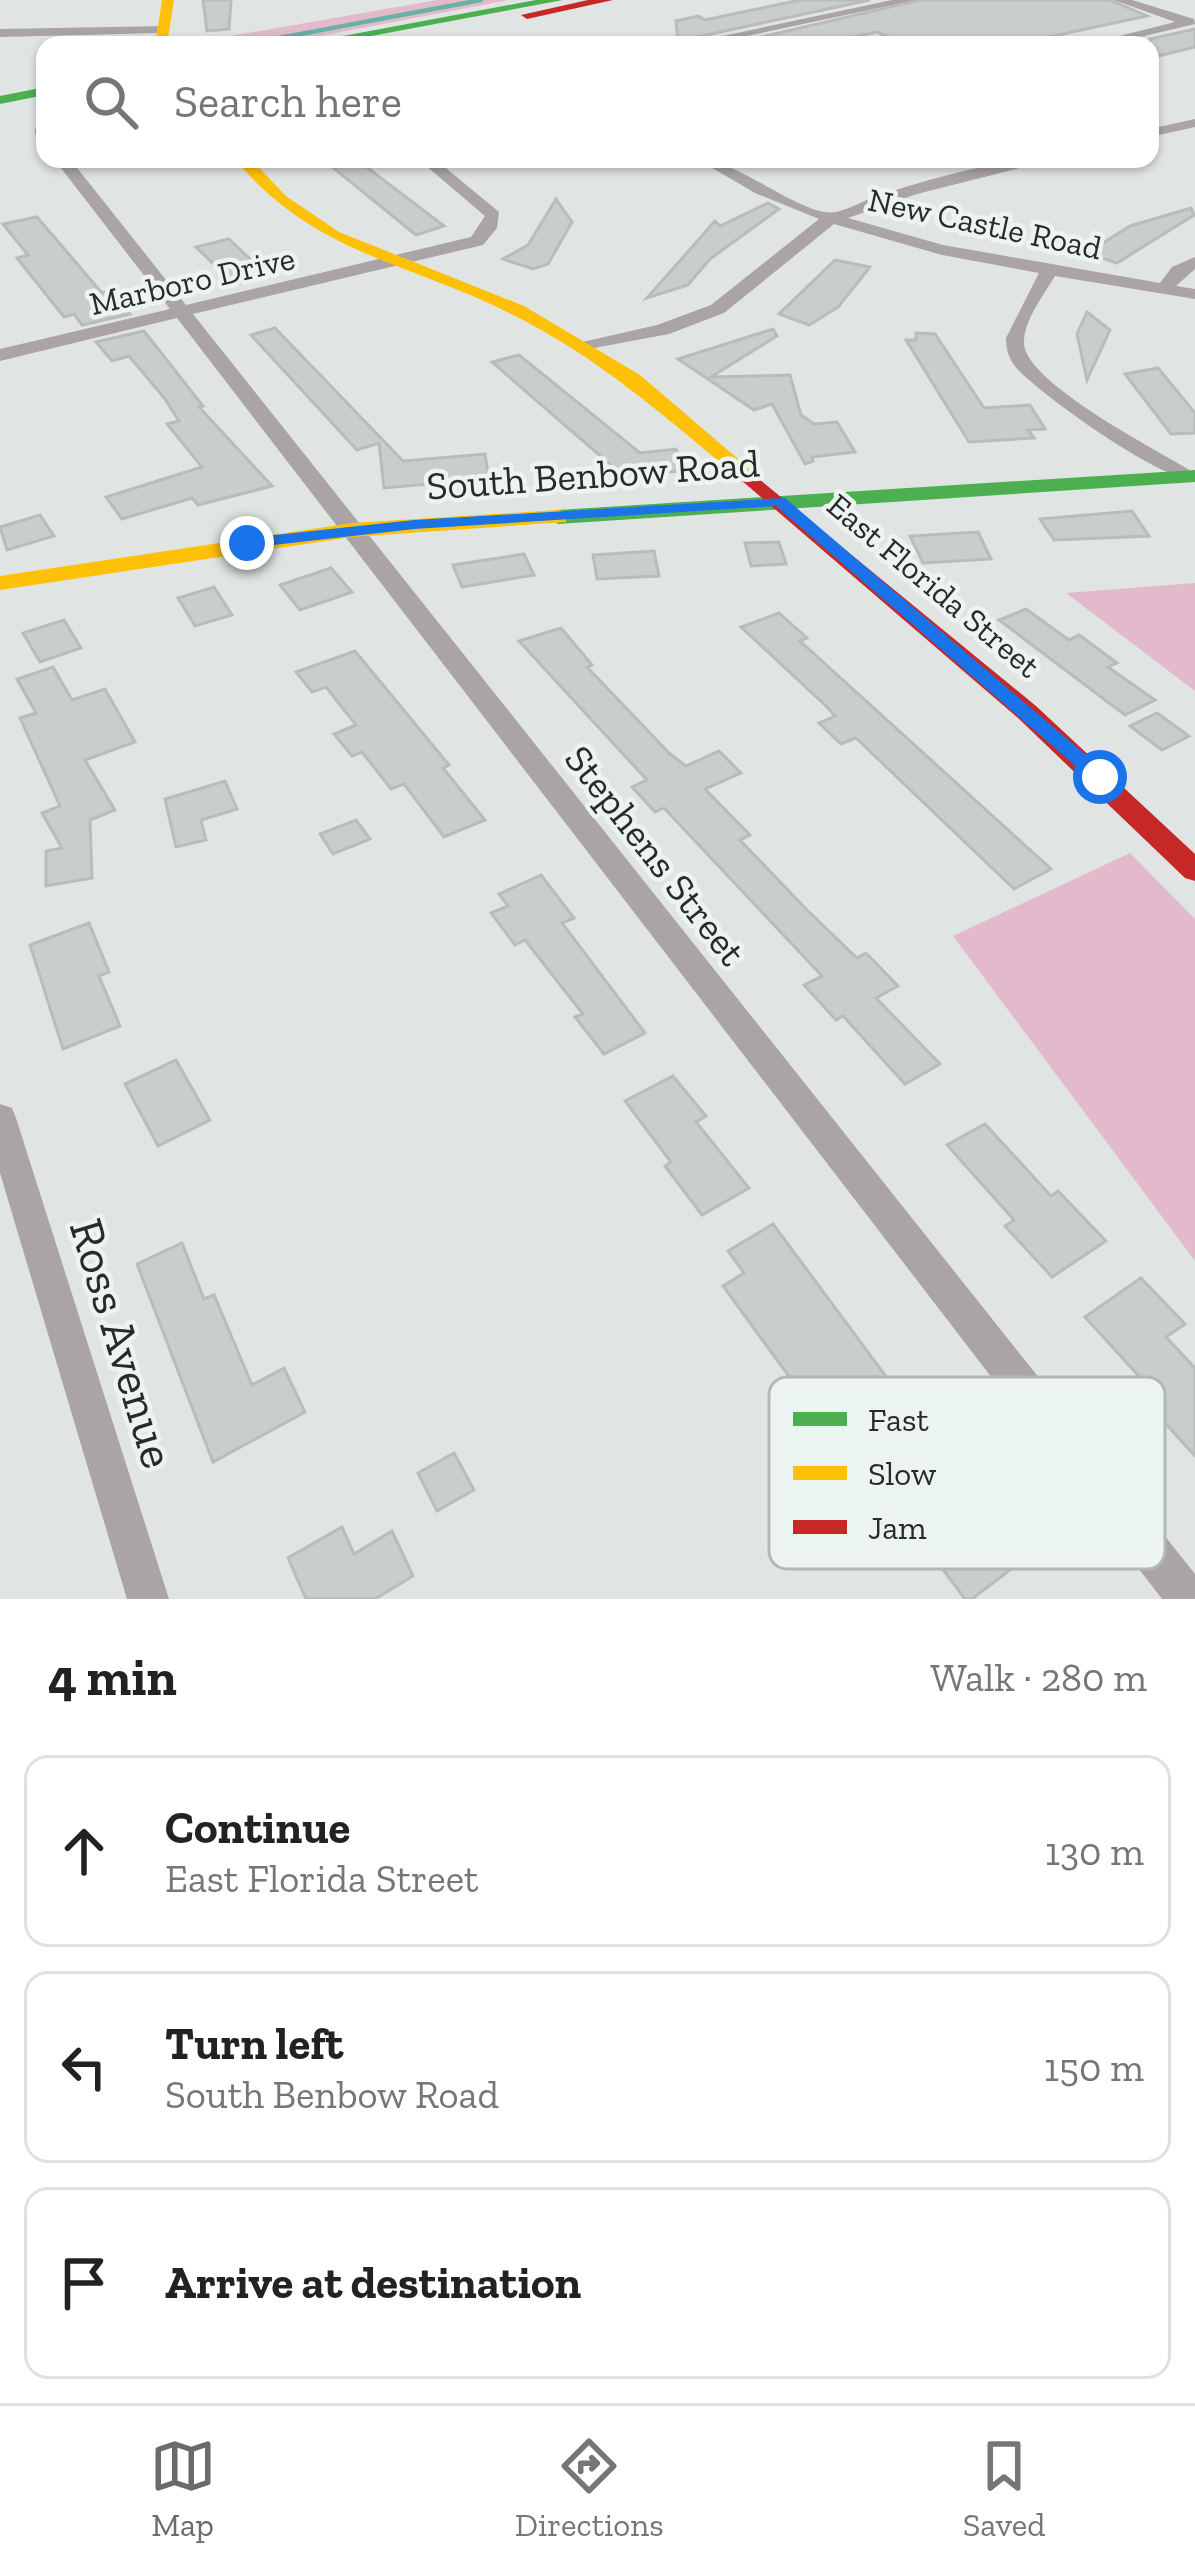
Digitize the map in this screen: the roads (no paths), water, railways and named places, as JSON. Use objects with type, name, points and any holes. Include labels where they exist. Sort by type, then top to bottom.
[{"type":"main road","points":[[160,36],[167,0]]},
{"type":"main road","points":[[454,18],[524,0]]},
{"type":"main road","points":[[352,36],[557,0]]},
{"type":"main road","points":[[415,36],[607,0]]},
{"type":"main road","points":[[0,100],[36,94]]},
{"type":"main road","points":[[0,113],[36,122]]},
{"type":"main road","name":"East Florida Street","points":[[252,168],[301,216],[397,263],[518,310],[633,379],[1057,738],[1195,871]]},
{"type":"main road","name":"South Benbow Road","points":[[0,583],[352,530],[1190,476]]},
{"type":"street","points":[[731,36],[910,0]]},
{"type":"street","points":[[1120,0],[1193,23]]},
{"type":"street","points":[[1132,36],[1193,23]]},
{"type":"street","points":[[0,33],[96,36]]},
{"type":"street","points":[[1159,131],[1195,123]]},
{"type":"street","name":"Stephens Street","points":[[69,168],[1014,1377]]},
{"type":"street","name":"Marboro Drive","points":[[0,355],[477,241],[493,215],[437,168]]},
{"type":"street","name":"New Castle Road","points":[[721,168],[764,193],[830,220],[1050,270],[1195,294]]},
{"type":"street","points":[[585,347],[707,315],[734,300],[797,239],[830,220],[865,206],[1012,168]]},
{"type":"street","points":[[1165,289],[1178,271],[1195,262]]},
{"type":"street","points":[[1050,270],[1014,343],[1023,367],[1190,476]]},
{"type":"street","name":"Ross Avenue","points":[[0,1118],[148,1599]]},
{"type":"street","name":"Stephens Street","points":[[1165,1569],[1188,1599]]},
{"type":"waterway","points":[[290,36],[481,0]]}]
